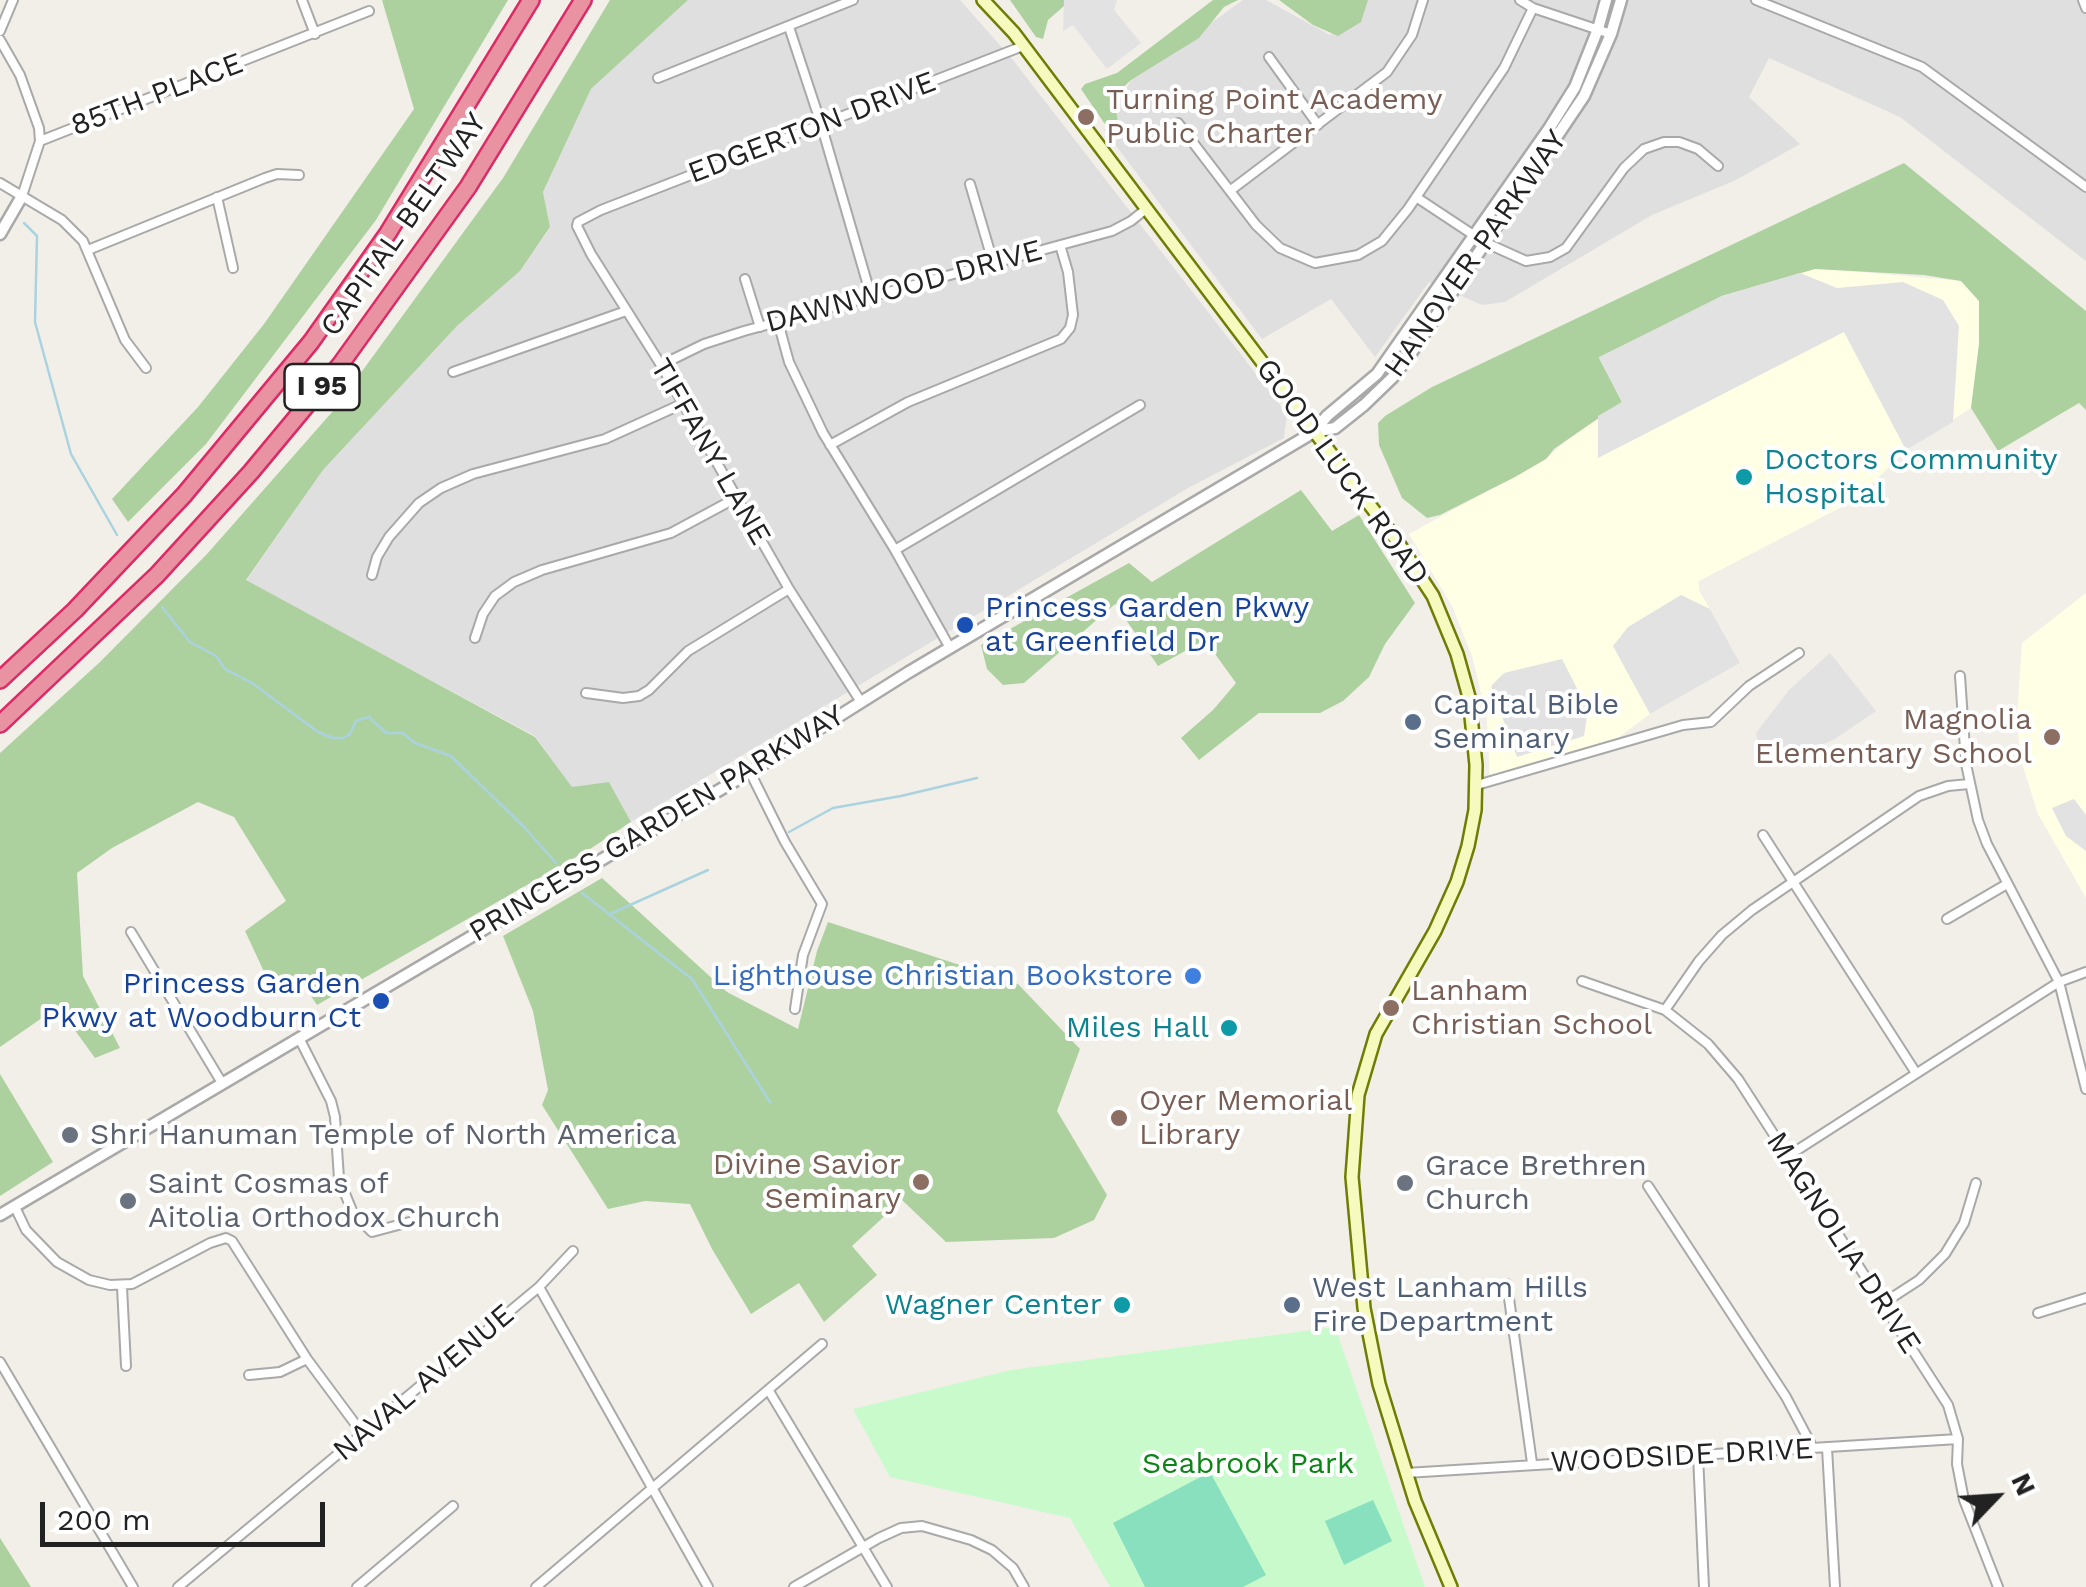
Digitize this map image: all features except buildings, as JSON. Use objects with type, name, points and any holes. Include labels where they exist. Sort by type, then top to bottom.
[{"type":"highway","name":"CAPITAL BELTWAY","points":[[0,680],[75,610],[184,496],[302,354],[398,219],[531,0]]},
{"type":"highway","name":"CAPITAL BELTWAY","points":[[0,724],[100,633],[170,561],[252,472],[340,366],[468,187],[583,0]]},
{"type":"main road","name":"GOOD LUCK ROAD","points":[[983,0],[1023,46],[1397,541],[1433,596],[1457,654],[1469,697],[1477,785],[1468,846],[1435,931],[1376,1034],[1354,1121],[1352,1177],[1364,1308],[1379,1384],[1406,1473],[1451,1587]]},
{"type":"street","points":[[0,31],[13,0]]},
{"type":"street","points":[[302,0],[316,34]]},
{"type":"street","points":[[658,78],[853,0]]},
{"type":"street","points":[[1231,190],[1374,85],[1394,65],[1412,36],[1423,0]]},
{"type":"street","points":[[1520,0],[1532,8],[1612,34]]},
{"type":"street","name":"HANOVER PARKWAY","points":[[1314,432],[1376,374],[1575,88],[1606,0]]},
{"type":"street","name":"HANOVER PARKWAY","points":[[1314,432],[1335,428],[1386,384],[1411,352],[1584,96],[1612,34],[1621,0]]},
{"type":"street","points":[[1756,0],[1922,66],[2086,187]]},
{"type":"street","points":[[2083,0],[2086,8]]},
{"type":"street","points":[[1178,123],[1271,242],[1300,259],[1321,264],[1358,255],[1392,231],[1416,197],[1504,68],[1532,8]]},
{"type":"street","name":"85TH PLACE","points":[[0,234],[22,196],[40,140],[368,11]]},
{"type":"street","points":[[789,27],[871,296]]},
{"type":"street","points":[[0,40],[28,94],[40,140]]},
{"type":"street","name":"EDGERTON DRIVE","points":[[601,210],[1023,46]]},
{"type":"street","points":[[1269,57],[1318,125]]},
{"type":"street","points":[[1416,197],[1484,242],[1526,262],[1559,253],[1578,234],[1629,162],[1644,150],[1659,144],[1690,145],[1718,166]]},
{"type":"street","points":[[88,250],[277,174],[300,176]]},
{"type":"street","points":[[0,184],[62,220],[88,250],[125,340],[146,368]]},
{"type":"street","points":[[970,184],[993,262]]},
{"type":"street","points":[[217,198],[233,268]]},
{"type":"street","name":"DAWNWOOD DRIVE","points":[[661,366],[704,344],[760,326],[1119,228],[1146,209]]},
{"type":"street","name":"TIFFANY LANE","points":[[601,210],[580,219],[577,226],[789,589],[861,702]]},
{"type":"street","points":[[830,445],[908,402],[1061,339],[1070,328],[1073,308],[1060,245]]},
{"type":"street","points":[[745,278],[760,326]]},
{"type":"street","points":[[452,372],[626,311]]},
{"type":"street","points":[[778,322],[797,380],[830,445],[951,649]]},
{"type":"street","points":[[372,575],[389,537],[420,502],[441,488],[473,474],[606,439],[682,404]]},
{"type":"street","points":[[895,550],[1140,405]]},
{"type":"street","name":"PRINCESS GARDEN PARKWAY","points":[[0,1215],[750,772],[1314,432]]},
{"type":"street","points":[[475,638],[483,614],[495,596],[514,582],[670,533],[736,498]]},
{"type":"street","points":[[586,693],[639,696],[688,651],[789,589]]},
{"type":"street","points":[[1477,785],[1683,725],[1712,722],[1750,686],[1800,652]]},
{"type":"street","points":[[1960,676],[1969,784],[1986,844],[2060,982],[2086,1089]]},
{"type":"street","points":[[750,772],[822,904],[804,955],[795,1009]]},
{"type":"street","points":[[1665,1010],[1688,974],[1722,935],[1919,796],[1969,784]]},
{"type":"street","points":[[1763,835],[1916,1073]]},
{"type":"street","points":[[1947,919],[2006,884]]},
{"type":"street","points":[[131,932],[222,1083]]},
{"type":"street","points":[[1788,1156],[2060,982],[2086,972]]},
{"type":"street","name":"MAGNOLIA DRIVE","points":[[1582,981],[1665,1010],[1721,1058],[1948,1405],[1958,1439],[1959,1481],[1970,1520],[1998,1587]]},
{"type":"street","points":[[299,1038],[331,1101],[340,1187],[353,1212],[372,1232],[417,1220]]},
{"type":"street","points":[[1882,1304],[1918,1280],[1945,1254],[1964,1223],[1976,1183]]},
{"type":"street","points":[[1648,1186],[1786,1397],[1813,1448]]},
{"type":"street","points":[[15,1207],[26,1230],[58,1262],[89,1280],[122,1287],[141,1281],[210,1243],[228,1238],[307,1359],[362,1433]]},
{"type":"street","name":"NAVAL AVENUE","points":[[178,1587],[539,1287],[573,1251]]},
{"type":"street","points":[[1507,1284],[1532,1464]]},
{"type":"street","points":[[122,1287],[126,1366]]},
{"type":"street","points":[[539,1287],[708,1587]]},
{"type":"street","points":[[2038,1313],[2086,1298]]},
{"type":"street","points":[[536,1587],[822,1344]]},
{"type":"street","points":[[249,1375],[280,1372],[307,1359]]},
{"type":"street","points":[[0,1362],[134,1587]]},
{"type":"street","points":[[770,1391],[888,1587]]},
{"type":"street","name":"WOODSIDE DRIVE","points":[[1406,1473],[1958,1439]]},
{"type":"street","points":[[1827,1448],[1836,1587]]},
{"type":"street","points":[[1698,1455],[1704,1587]]},
{"type":"street","points":[[357,1587],[453,1506]]},
{"type":"street","points":[[794,1587],[901,1528],[922,1526],[992,1550],[1012,1568],[1024,1587]]},
{"type":"shaded area","points":[[688,0],[960,0],[1013,60],[1287,414],[1284,438],[1188,488],[631,822],[609,782],[572,788],[535,736],[246,581],[323,470],[457,326],[520,271],[550,228],[543,192],[591,89]]},
{"type":"shaded area","points":[[1064,0],[1117,0],[1114,10],[1141,43],[1107,69],[1073,25],[1063,31]]},
{"type":"shaded area","points":[[1243,0],[1266,0],[1330,35],[1366,0],[2086,0],[2086,261],[1900,117],[1769,58],[1749,97],[1800,144],[1736,180],[1652,215],[1505,302],[1482,305],[1429,282],[1375,357],[1331,299],[1262,339],[1104,130],[1131,80]]},
{"type":"shaded area","points":[[1815,268],[1961,281],[1979,301],[1979,344],[1971,408],[1906,450],[1857,499],[1699,581],[1699,590],[1740,663],[1650,714],[1603,749],[1490,782],[1487,719],[1472,656],[1452,606],[1409,534],[1546,459],[1722,296]]},
{"type":"shaded area","points":[[1800,273],[1837,288],[1903,282],[1943,300],[1959,326],[1953,422],[1906,450],[1844,332],[1598,458],[1598,416],[1622,402],[1599,357],[1722,296]]},
{"type":"shaded area","name":"Magnolia Elementary School","points":[[2086,593],[2086,898],[2038,814],[2020,757],[2017,717],[2022,643]]},
{"type":"shaded area","points":[[1681,595],[1710,609],[1740,663],[1650,714],[1613,646],[1628,627]]},
{"type":"shaded area","points":[[1830,653],[1876,711],[1815,748],[1783,750],[1758,741],[1756,733],[1789,690]]},
{"type":"shaded area","points":[[1562,659],[1588,710],[1584,736],[1517,757],[1491,686],[1504,673]]},
{"type":"shaded area","points":[[2074,799],[2086,815],[2086,851],[2066,836],[2052,808]]},
{"type":"green space","points":[[382,0],[508,0],[376,220],[206,444],[128,522],[112,499],[198,407],[264,324],[414,109]]},
{"type":"green space","points":[[610,0],[688,0],[591,89],[543,192],[550,227],[520,271],[457,326],[323,470],[246,580],[535,737],[572,787],[609,782],[631,822],[317,1005],[300,980],[273,991],[245,931],[286,901],[234,817],[198,802],[112,848],[77,873],[83,976],[120,1048],[95,1058],[58,1007],[0,1047],[0,753],[100,662],[207,554],[333,411],[503,178]]},
{"type":"green space","points":[[1010,0],[1064,0],[1064,6],[1048,20],[1043,39],[1036,37]]},
{"type":"green space","points":[[1213,0],[1238,0],[1224,7],[1199,38],[1131,80],[1114,96],[1118,124],[1115,134],[1109,130],[1081,89],[1085,84],[1117,73]]},
{"type":"green space","points":[[1279,0],[1368,0],[1361,22],[1338,36],[1313,25]]},
{"type":"green space","points":[[1904,163],[2086,311],[2086,410],[2079,403],[1998,451],[1971,408],[1979,344],[1979,301],[1961,281],[1815,269],[1722,296],[1599,358],[1622,402],[1554,449],[1546,459],[1515,477],[1427,518],[1402,498],[1379,445],[1378,423],[1385,416],[1432,387]]},
{"type":"green space","points":[[1301,490],[1332,531],[1359,515],[1415,603],[1385,644],[1369,677],[1343,701],[1320,713],[1259,713],[1199,760],[1181,738],[1236,683],[1205,640],[1158,666],[1115,604],[1024,683],[1003,685],[987,669],[981,645],[1129,563],[1152,582]]},
{"type":"green space","points":[[602,878],[727,992],[798,1029],[828,922],[1018,984],[1080,1049],[1057,1111],[1107,1195],[1094,1220],[1054,1238],[946,1242],[902,1200],[852,1246],[877,1275],[824,1322],[799,1283],[751,1314],[690,1204],[645,1201],[608,1209],[542,1105],[548,1090],[533,1011],[503,936]]},
{"type":"green space","points":[[0,1074],[53,1162],[0,1196]]},
{"type":"green space","name":"Seabrook Park","points":[[1335,1327],[1425,1587],[1110,1587],[1070,1518],[890,1477],[853,1409],[1011,1370]]},
{"type":"green space","points":[[1210,1472],[1266,1575],[1243,1587],[1145,1587],[1113,1523]]},
{"type":"green space","points":[[1373,1500],[1392,1541],[1344,1565],[1325,1521]]},
{"type":"green space","points":[[0,1538],[31,1587],[0,1587]]},
{"type":"waterway","points":[[24,223],[37,236],[35,322],[71,454],[117,535]]},
{"type":"waterway","points":[[162,607],[190,642],[216,656],[225,669],[252,683],[318,732],[343,738],[350,734],[356,721],[369,717],[386,733],[403,733],[415,743],[451,756],[556,863]]},
{"type":"waterway","points":[[789,832],[833,808],[977,778]]},
{"type":"waterway","points":[[610,914],[708,870]]},
{"type":"waterway","points":[[582,893],[692,979],[770,1102]]},
{"type":"place","name":"Turning Point Academy Public Charter","points":[[1086,117]]},
{"type":"place","name":"Doctors Community Hospital","points":[[1744,477]]},
{"type":"place","name":"Princess Garden Pkwy at Greenfield Dr","points":[[965,625]]},
{"type":"place","name":"Capital Bible Seminary","points":[[1413,722]]},
{"type":"place","name":"Magnolia Elementary School","points":[[2052,737]]},
{"type":"place","name":"Lighthouse Christian Bookstore","points":[[1193,976]]},
{"type":"place","name":"Princess Garden Pkwy at Woodburn Ct","points":[[381,1001]]},
{"type":"place","name":"Lanham Christian School","points":[[1391,1008]]},
{"type":"place","name":"Miles Hall","points":[[1229,1028]]},
{"type":"place","name":"Oyer Memorial Library","points":[[1119,1118]]},
{"type":"place","name":"Shri Hanuman Temple of North America","points":[[70,1135]]},
{"type":"place","name":"Divine Savior Seminary","points":[[921,1182]]},
{"type":"place","name":"Grace Brethren Church","points":[[1405,1183]]},
{"type":"place","name":"Saint Cosmas of Aitolia Orthodox Church","points":[[128,1201]]},
{"type":"place","name":"Wagner Center","points":[[1122,1305]]},
{"type":"place","name":"West Lanham Hills Fire Department","points":[[1292,1305]]}]
